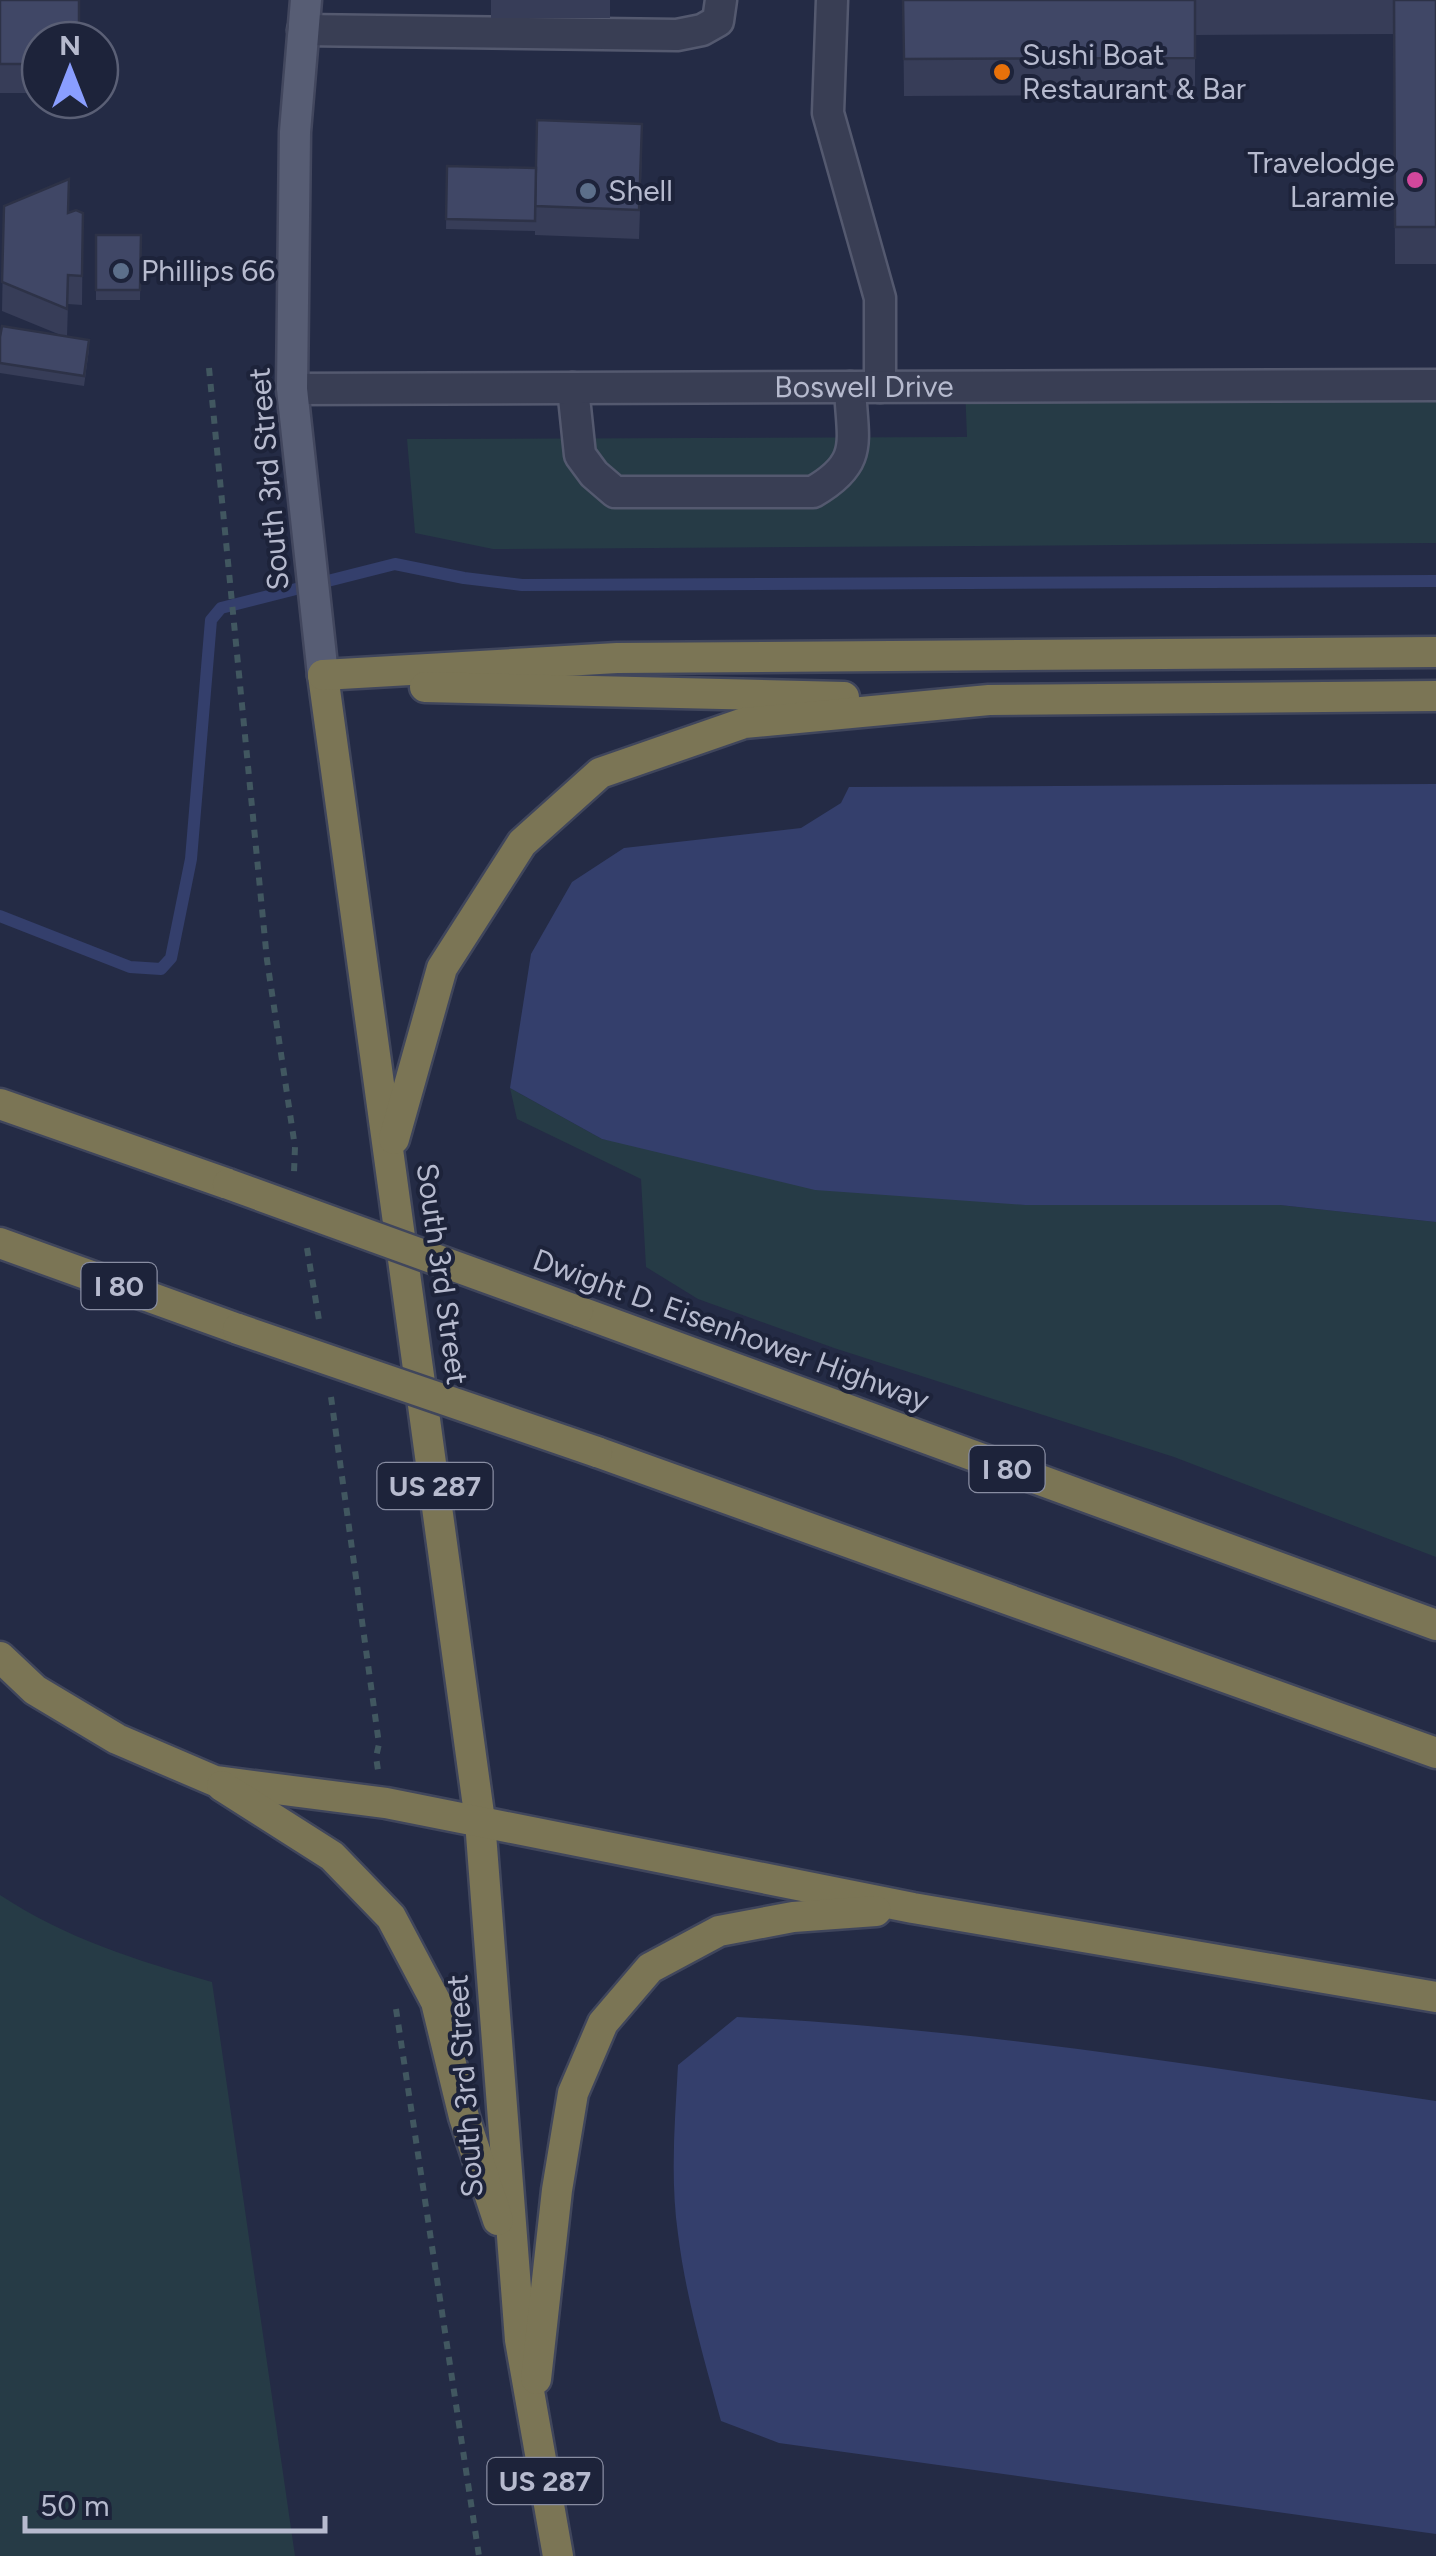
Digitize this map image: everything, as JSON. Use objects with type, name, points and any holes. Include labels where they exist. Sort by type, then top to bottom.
[{"type":"highway","points":[[323,675],[617,658],[1436,652]]},
{"type":"highway","points":[[323,675],[421,687],[990,700],[1436,696]]},
{"type":"highway","name":"South 3rd Street","points":[[323,675],[480,1820],[520,2340],[558,2556]]},
{"type":"highway","points":[[391,1152],[442,968],[522,843],[600,773],[744,722],[990,700]]},
{"type":"highway","name":"Dwight D. Eisenhower Highway","points":[[0,1104],[1436,1626]]},
{"type":"highway","name":"I 80","points":[[0,1243],[597,1452],[1436,1754]]},
{"type":"highway","points":[[1300,1577],[1436,1618]]},
{"type":"highway","points":[[0,1657],[35,1690],[118,1739],[215,1781],[332,1856],[391,1917],[436,2002],[464,2117],[514,2268]]},
{"type":"highway","points":[[215,1781],[386,1802],[913,1908],[1436,1997]]},
{"type":"highway","points":[[532,2407],[557,2190],[573,2092],[603,2023],[650,1968],[719,1931],[793,1917],[913,1908]]},
{"type":"main road","name":"South 3rd Street","points":[[304,15],[296,132],[292,389],[323,675]]},
{"type":"street","points":[[304,15],[678,35],[702,30],[718,21],[721,0]]},
{"type":"street","points":[[573,388],[580,455],[615,492],[812,492],[838,477],[853,454],[880,298],[828,113],[832,0]]},
{"type":"street","name":"Boswell Drive","points":[[292,389],[1436,385]]},
{"type":"path","points":[[209,368],[267,960],[296,1147],[294,1167]]},
{"type":"shaded area","points":[[1436,385],[1436,543],[493,549],[415,533],[407,439],[967,437],[965,387]]},
{"type":"shaded area","points":[[510,1088],[602,1139],[1025,1205],[1280,1205],[1436,1222],[1436,1557],[1174,1457],[834,1348],[698,1299],[646,1267],[641,1179],[517,1119]]},
{"type":"shaded area","points":[[0,1895],[76,1936],[212,1982],[295,2556],[0,2556]]},
{"type":"water","points":[[1436,784],[1436,1222],[1280,1205],[1025,1205],[815,1190],[602,1139],[510,1088],[531,954],[572,882],[624,848],[801,828],[841,803],[849,787]]},
{"type":"water","points":[[737,2017],[1000,2039],[1436,2101],[1436,2534],[779,2443],[721,2421],[681,2258],[674,2192],[675,2128],[678,2065]]},
{"type":"building","points":[[0,0],[79,0],[79,20],[20,20],[20,64],[0,64]]},
{"type":"building","points":[[903,0],[1195,0],[1195,58],[904,59]]},
{"type":"building","points":[[1394,0],[1436,0],[1436,227],[1395,227]]},
{"type":"building","points":[[537,120],[642,124],[639,210],[535,206]]},
{"type":"building","points":[[447,166],[536,168],[535,221],[446,219]]},
{"type":"building","points":[[69,179],[68,213],[83,213],[82,276],[68,275],[67,309],[2,282],[4,206]]},
{"type":"building","points":[[96,235],[141,235],[140,290],[96,290]]},
{"type":"building","points":[[2,326],[89,340],[84,376],[0,363]]},
{"type":"waterway","points":[[0,916],[130,967],[161,969],[171,958],[191,859],[211,620],[221,608],[395,564],[522,585],[1436,581]]},
{"type":"place","name":"Sushi Boat Restaurant & Bar","points":[[1002,72]]},
{"type":"place","name":"Travelodge Laramie","points":[[1415,180]]},
{"type":"place","name":"Shell","points":[[588,191]]},
{"type":"place","name":"Phillips 66","points":[[121,271]]}]
